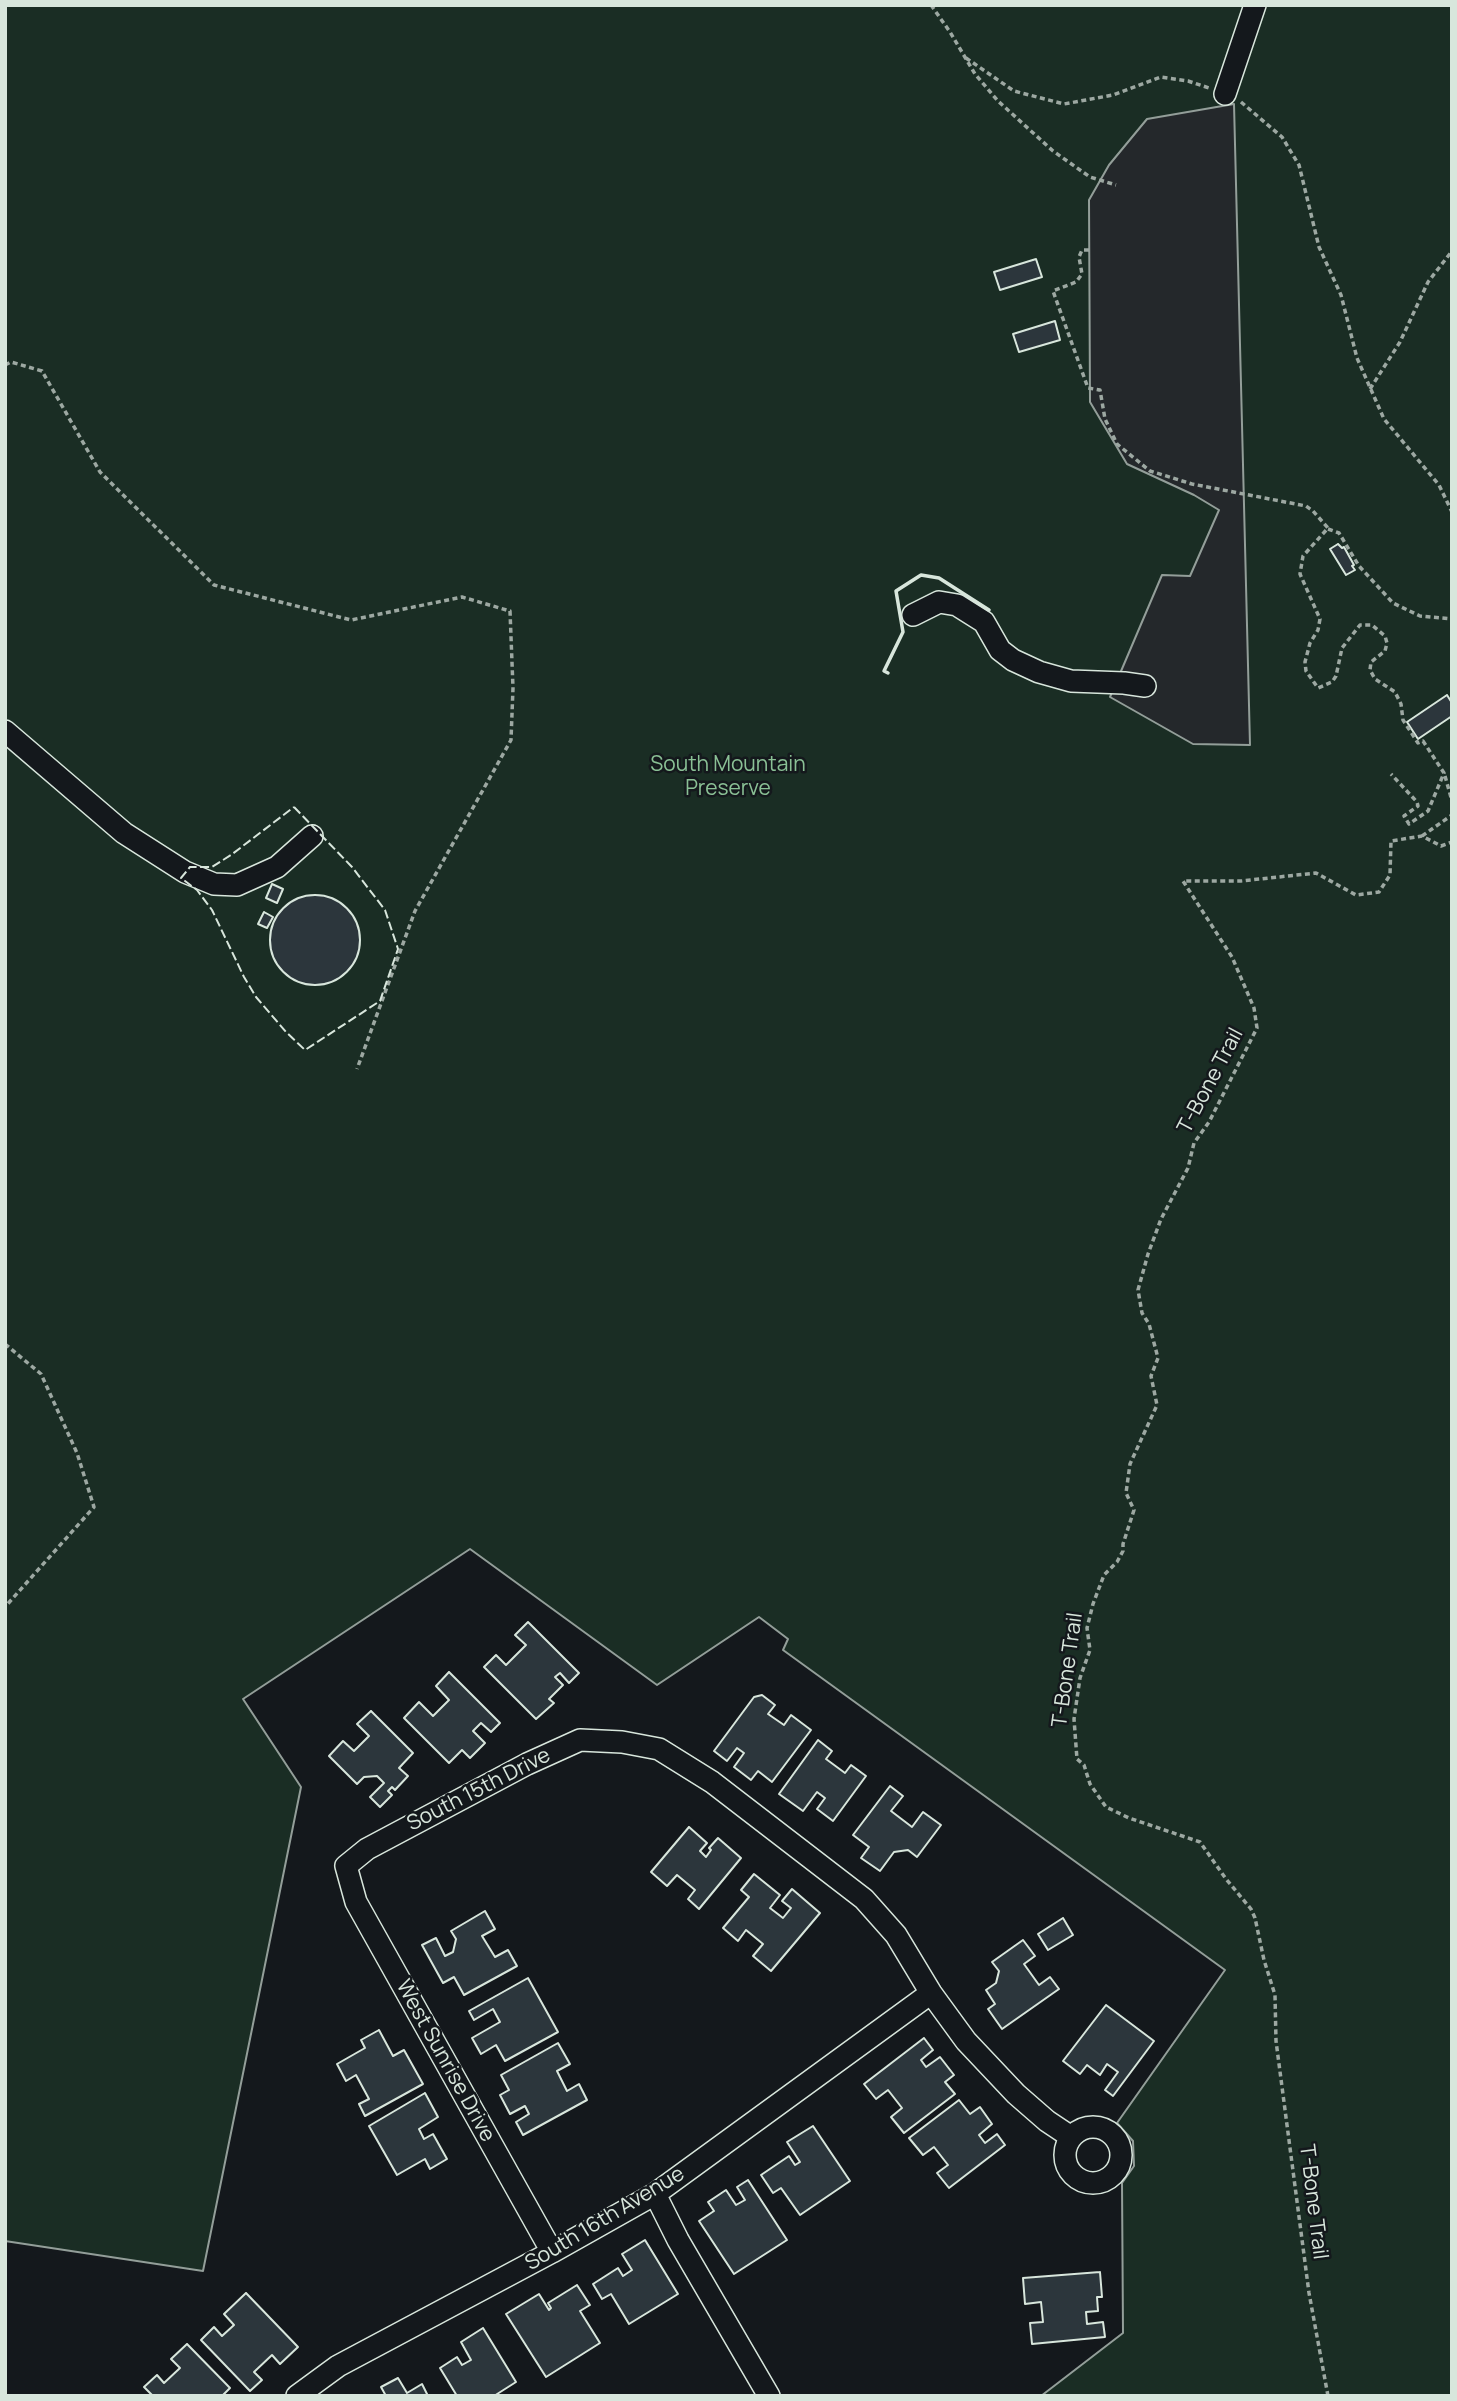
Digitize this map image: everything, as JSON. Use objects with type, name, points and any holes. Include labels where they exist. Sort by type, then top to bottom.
[{"type":"street","points":[[1225,94],[1255,5]]},
{"type":"street","points":[[913,615],[939,602],[957,605],[984,622],[1000,650],[1013,660],[1039,672],[1071,681],[1145,686]]},
{"type":"street","points":[[5,732],[124,834],[167,862],[214,884],[237,885],[277,867],[312,836]]},
{"type":"street","name":"South 15th Drive","points":[[346,1866],[367,1849],[546,1755],[580,1740],[622,1742],[659,1749],[712,1782],[864,1899],[896,1935],[931,1993],[966,2041],[1016,2094],[1047,2121],[1071,2137]]},
{"type":"street","name":"West Sunrise Drive","points":[[346,1866],[356,1902],[552,2252]]},
{"type":"street","name":"South 16th Avenue","points":[[297,2396],[338,2366],[655,2194],[931,1993]]},
{"type":"street","points":[[655,2194],[678,2240],[769,2396]]},
{"type":"path","points":[[931,5],[975,74],[998,101],[1053,151],[1090,177],[1116,185]]},
{"type":"path","points":[[966,58],[1014,91],[1064,104],[1114,95],[1161,76],[1188,81],[1225,94],[1250,107],[1282,137],[1298,164],[1318,247],[1341,295],[1357,358],[1384,419],[1439,485],[1452,512]]},
{"type":"path","points":[[1089,250],[1082,250],[1079,257],[1082,274],[1076,282],[1054,291],[1088,387],[1100,390],[1105,419],[1118,444],[1150,471],[1192,484],[1306,506],[1328,528],[1339,533],[1359,566],[1393,603],[1420,617],[1452,619]]},
{"type":"path","points":[[1370,389],[1400,342],[1428,282],[1452,251]]},
{"type":"path","points":[[5,365],[10,362],[42,371],[100,472],[214,585],[351,621],[462,597],[510,611],[513,688],[511,740],[415,911],[357,1069]]},
{"type":"path","points":[[1328,528],[1303,556],[1300,574],[1320,619],[1318,630],[1310,643],[1305,662],[1306,671],[1318,688],[1332,682],[1336,676],[1342,648],[1360,625],[1379,628],[1387,643],[1385,650],[1371,662],[1370,670],[1375,679],[1395,692],[1401,704],[1403,720],[1418,743],[1423,741],[1444,774],[1452,801]]},
{"type":"path","points":[[1391,774],[1417,802],[1418,807],[1404,816],[1409,824],[1428,811],[1444,774]]},
{"type":"path","points":[[1452,815],[1422,836],[1441,846],[1452,842]]},
{"type":"path","name":"T-Bone Trail","points":[[1328,2396],[1307,2279],[1276,2041],[1275,1995],[1251,1909],[1200,1842],[1129,1818],[1106,1807],[1090,1784],[1084,1765],[1077,1759],[1074,1719],[1080,1678],[1090,1650],[1087,1628],[1104,1574],[1117,1562],[1123,1551],[1134,1510],[1126,1493],[1130,1464],[1157,1405],[1150,1376],[1158,1358],[1149,1324],[1142,1313],[1138,1290],[1161,1219],[1188,1168],[1194,1143],[1209,1122],[1256,1028],[1254,1009],[1232,957],[1183,881],[1241,881],[1316,873],[1356,895],[1379,892],[1390,875],[1391,841],[1422,836]]},
{"type":"path","points":[[5,1344],[41,1374],[77,1452],[94,1507],[5,1607]]},
{"type":"green space","name":"South Mountain Preserve","points":[[5,5],[1452,5],[1452,2396],[1041,2396],[1123,2333],[1122,2183],[1134,2166],[1133,2141],[1117,2123],[1225,1970],[783,1650],[788,1639],[759,1617],[657,1685],[470,1549],[243,1699],[301,1787],[203,2271],[5,2241]]},
{"type":"shaded area","points":[[1234,104],[1250,745],[1193,744],[1110,697],[1162,575],[1190,576],[1219,510],[1194,495],[1127,464],[1090,402],[1089,200],[1109,165],[1147,119]]},
{"type":"building","points":[[1036,259],[1042,277],[1000,290],[994,272]]},
{"type":"building","points":[[1055,321],[1060,340],[1019,352],[1013,334]]},
{"type":"building","points":[[1338,544],[1344,547],[1354,565],[1352,566],[1355,570],[1346,575],[1330,549]]},
{"type":"building","points":[[1447,695],[1452,703],[1452,716],[1418,739],[1407,722]]},
{"type":"building","points":[[272,884],[283,889],[277,903],[266,898]]},
{"type":"building","points":[[315,895],[332,898],[347,908],[357,923],[360,940],[357,957],[347,972],[332,982],[315,985],[298,982],[283,972],[273,957],[270,940],[273,923],[283,908],[298,898]]},
{"type":"building","points":[[264,912],[273,917],[267,928],[258,924]]},
{"type":"building","points":[[528,1622],[579,1673],[569,1683],[560,1673],[555,1677],[563,1685],[549,1699],[554,1703],[536,1719],[484,1667],[496,1655],[506,1665],[526,1645],[515,1635]]},
{"type":"building","points":[[449,1672],[500,1723],[491,1732],[481,1723],[473,1731],[485,1743],[470,1758],[462,1750],[449,1763],[404,1718],[419,1702],[433,1716],[449,1700],[436,1686]]},
{"type":"building","points":[[762,1695],[775,1705],[768,1714],[784,1725],[791,1715],[811,1730],[772,1782],[758,1771],[751,1780],[734,1767],[744,1753],[737,1748],[727,1761],[714,1751],[754,1697]]},
{"type":"building","points":[[371,1711],[413,1753],[399,1768],[408,1776],[395,1790],[392,1787],[388,1791],[392,1795],[380,1807],[370,1797],[384,1783],[377,1776],[364,1777],[357,1784],[329,1756],[343,1741],[354,1751],[369,1736],[357,1724]]},
{"type":"building","points":[[818,1740],[832,1751],[826,1759],[845,1773],[851,1765],[866,1776],[833,1821],[817,1809],[825,1798],[817,1792],[803,1811],[779,1794]]},
{"type":"building","points":[[890,1786],[903,1796],[891,1811],[912,1827],[923,1812],[941,1825],[917,1857],[908,1850],[894,1852],[880,1871],[861,1858],[869,1847],[853,1835]]},
{"type":"building","points":[[689,1827],[707,1843],[700,1851],[706,1857],[711,1850],[709,1848],[718,1838],[741,1858],[699,1909],[688,1899],[695,1890],[677,1875],[667,1886],[651,1872]]},
{"type":"building","points":[[754,1874],[780,1895],[770,1908],[783,1918],[791,1908],[782,1901],[792,1889],[820,1913],[771,1971],[753,1956],[763,1944],[746,1930],[738,1941],[723,1928],[749,1897],[741,1890]]},
{"type":"building","points":[[485,1911],[495,1929],[482,1936],[495,1957],[508,1950],[517,1966],[464,1995],[454,1977],[443,1983],[422,1945],[436,1938],[445,1956],[453,1952],[456,1939],[451,1931]]},
{"type":"building","points":[[1063,1918],[1073,1935],[1048,1950],[1038,1934]]},
{"type":"building","points":[[1023,1940],[1035,1956],[1024,1964],[1039,1985],[1050,1977],[1059,1989],[1002,2029],[988,2009],[995,2004],[986,1990],[996,1983],[999,1971],[992,1962]]},
{"type":"building","points":[[528,1978],[558,2032],[505,2061],[496,2045],[481,2054],[472,2038],[500,2022],[493,2009],[474,2020],[469,2011]]},
{"type":"building","points":[[1106,2005],[1154,2041],[1113,2096],[1105,2090],[1118,2072],[1107,2064],[1100,2075],[1087,2065],[1080,2074],[1063,2061]]},
{"type":"building","points":[[379,2030],[393,2056],[404,2050],[423,2084],[365,2116],[359,2104],[369,2099],[356,2075],[346,2081],[337,2064],[365,2048],[361,2040]]},
{"type":"building","points":[[924,2038],[933,2050],[921,2060],[926,2067],[940,2057],[954,2075],[945,2082],[955,2094],[904,2133],[891,2117],[902,2108],[888,2090],[876,2099],[864,2084]]},
{"type":"building","points":[[558,2043],[570,2064],[557,2071],[567,2091],[579,2084],[587,2100],[523,2135],[516,2122],[529,2114],[525,2106],[510,2114],[500,2095],[509,2090],[501,2075]]},
{"type":"building","points":[[425,2093],[438,2117],[419,2129],[424,2139],[433,2134],[447,2159],[430,2169],[425,2159],[397,2175],[369,2126]]},
{"type":"building","points":[[959,2100],[970,2114],[980,2107],[992,2124],[979,2135],[985,2143],[997,2134],[1005,2145],[949,2188],[937,2173],[948,2165],[934,2147],[923,2155],[909,2138]]},
{"type":"building","points":[[813,2126],[850,2181],[800,2215],[781,2188],[773,2193],[761,2175],[789,2156],[795,2165],[800,2162],[787,2142]]},
{"type":"building","points":[[748,2180],[787,2240],[734,2274],[699,2221],[714,2211],[708,2202],[726,2190],[736,2205],[745,2200],[737,2187]]},
{"type":"building","points":[[645,2240],[678,2294],[629,2324],[611,2294],[602,2299],[593,2284],[618,2268],[623,2276],[632,2270],[622,2254]]},
{"type":"building","points":[[1100,2272],[1102,2297],[1097,2297],[1098,2311],[1086,2312],[1087,2324],[1103,2322],[1105,2337],[1032,2344],[1030,2323],[1043,2322],[1041,2302],[1025,2304],[1023,2278]]},
{"type":"building","points":[[577,2285],[590,2305],[580,2311],[600,2343],[546,2377],[506,2314],[539,2294],[549,2310],[551,2308],[548,2303]]},
{"type":"building","points":[[246,2293],[298,2347],[280,2364],[272,2355],[254,2372],[262,2380],[250,2391],[201,2340],[214,2327],[222,2336],[234,2325],[224,2314]]},
{"type":"building","points":[[483,2328],[516,2382],[494,2396],[457,2396],[440,2368],[457,2357],[462,2365],[471,2360],[461,2342]]},
{"type":"building","points":[[187,2344],[230,2388],[222,2396],[153,2396],[144,2387],[157,2375],[164,2383],[180,2368],[171,2359]]},
{"type":"building","points":[[398,2378],[407,2393],[422,2384],[428,2396],[386,2396],[381,2387]]},
{"type":"fence","points":[[294,807],[352,867],[385,910],[398,949],[380,1001],[305,1050],[256,997],[212,910],[197,890],[181,878],[190,867],[212,867],[294,807]]},
{"type":"wall","points":[[888,673],[884,671],[903,632],[896,591],[921,575],[939,578],[989,610]]}]
